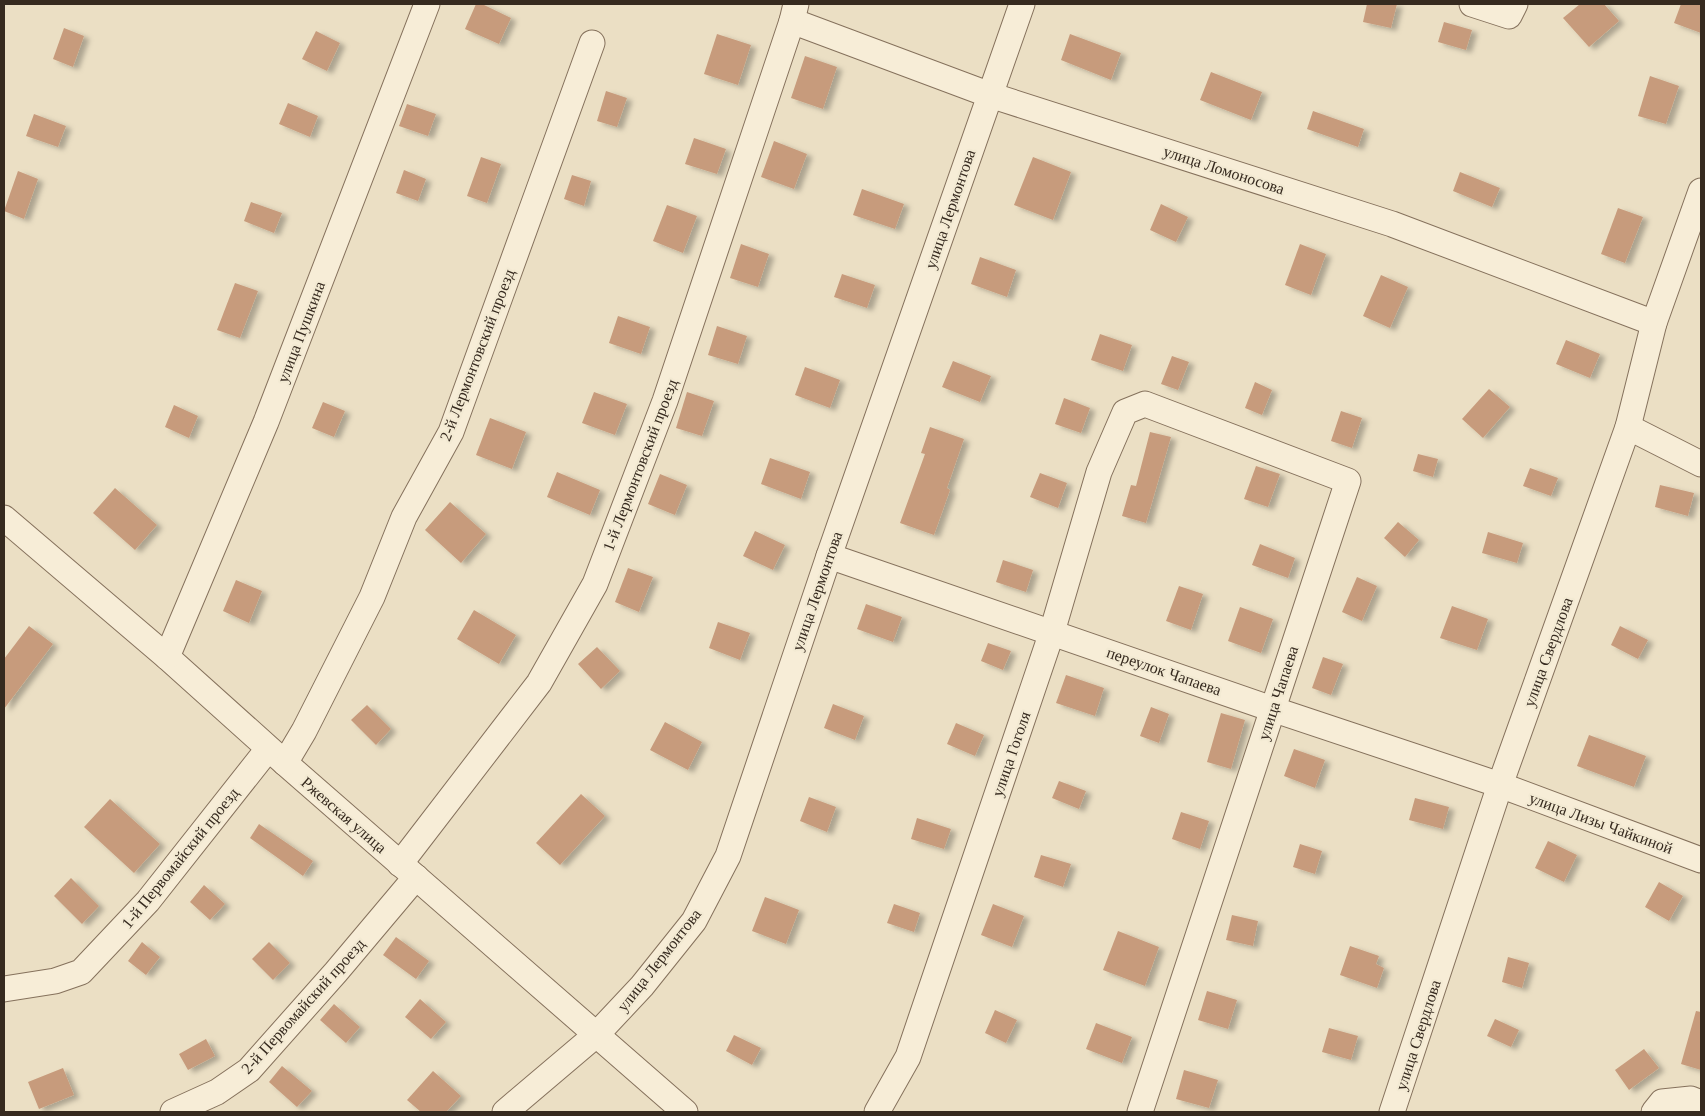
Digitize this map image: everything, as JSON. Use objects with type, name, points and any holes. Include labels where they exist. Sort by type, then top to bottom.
[{"type":"street","name":"улица Пушкина","points":[[167,657],[266,422],[427,4]]},
{"type":"street","name":"улица Лермонтова","points":[[505,1112],[597,1034],[642,986],[694,921],[728,856],[829,556],[1022,4]]},
{"type":"street","points":[[1472,4],[1508,16],[1515,4]]},
{"type":"street","name":"улица Ломоносова","points":[[794,12],[990,95],[1392,224],[1654,322]]},
{"type":"street","name":"1-й Лермонтовский проезд","points":[[408,870],[539,683],[595,584],[665,401],[794,12]]},
{"type":"street","name":"2-й Лермонтовский проезд","points":[[276,756],[304,731],[372,597],[404,517],[451,432],[592,42]]},
{"type":"street","name":"улица Свердлова","points":[[1392,1112],[1500,785],[1628,427],[1654,322],[1701,191]]},
{"type":"street","name":"улица Гоголя","points":[[877,1112],[908,1057],[1052,632],[1099,472],[1125,412],[1145,404]]},
{"type":"street","name":"улица Чапаева","points":[[1140,1112],[1348,481],[1145,404]]},
{"type":"street","points":[[1628,427],[1701,464]]},
{"type":"street","name":"Ржевская улица","points":[[4,518],[167,657],[276,756],[685,1112]]},
{"type":"street","name":"переулок Чапаева","points":[[829,556],[1272,709],[1500,785]]},
{"type":"street","name":"1-й Первомайский проезд","points":[[4,989],[56,981],[81,972],[148,901],[276,756]]},
{"type":"street","name":"улица Лизы Чайкиной","points":[[1500,785],[1701,860]]},
{"type":"street","name":"2-й Первомайский проезд","points":[[173,1112],[217,1092],[249,1070],[336,972],[408,870]]},
{"type":"street","points":[[1654,1112],[1662,1102],[1691,1099],[1701,1103]]},
{"type":"building","points":[[476,4],[482,4],[511,18],[499,44],[465,29]]},
{"type":"building","points":[[1367,4],[1397,4],[1391,28],[1363,22]]},
{"type":"building","points":[[1580,4],[1604,4],[1619,21],[1589,47],[1563,18]]},
{"type":"building","points":[[1681,4],[1701,4],[1701,33],[1674,23]]},
{"type":"building","points":[[1444,22],[1472,30],[1466,50],[1438,42]]},
{"type":"building","points":[[64,28],[84,36],[73,67],[53,59]]},
{"type":"building","points":[[316,31],[340,43],[327,71],[302,59]]},
{"type":"building","points":[[717,34],[751,45],[738,85],[704,74]]},
{"type":"building","points":[[1070,34],[1121,53],[1111,80],[1061,60]]},
{"type":"building","points":[[805,56],[837,67],[823,109],[791,98]]},
{"type":"building","points":[[1211,72],[1262,92],[1251,120],[1200,100]]},
{"type":"building","points":[[1650,76],[1679,86],[1666,124],[1638,116]]},
{"type":"building","points":[[606,91],[627,98],[617,127],[597,121]]},
{"type":"building","points":[[288,103],[318,116],[310,137],[279,124]]},
{"type":"building","points":[[407,104],[436,114],[428,136],[399,126]]},
{"type":"building","points":[[1313,111],[1364,129],[1358,147],[1307,129]]},
{"type":"building","points":[[34,114],[66,126],[58,147],[26,136]]},
{"type":"building","points":[[694,138],[726,149],[717,174],[685,164]]},
{"type":"building","points":[[774,141],[807,154],[794,189],[761,177]]},
{"type":"building","points":[[481,157],[501,164],[487,203],[467,196]]},
{"type":"building","points":[[1033,157],[1071,172],[1053,220],[1014,205]]},
{"type":"building","points":[[404,170],[426,179],[418,201],[396,193]]},
{"type":"building","points":[[18,171],[38,179],[24,219],[4,211]]},
{"type":"building","points":[[1460,172],[1500,188],[1492,207],[1453,191]]},
{"type":"building","points":[[572,175],[591,181],[584,206],[564,199]]},
{"type":"building","points":[[862,189],[904,204],[895,229],[853,215]]},
{"type":"building","points":[[251,202],[282,213],[274,233],[244,221]]},
{"type":"building","points":[[1161,204],[1188,217],[1176,242],[1150,230]]},
{"type":"building","points":[[667,205],[697,216],[683,253],[653,241]]},
{"type":"building","points":[[1618,208],[1643,217],[1625,263],[1601,254]]},
{"type":"building","points":[[741,244],[769,254],[758,287],[730,278]]},
{"type":"building","points":[[1300,244],[1326,254],[1311,295],[1285,285]]},
{"type":"building","points":[[980,257],[1016,270],[1007,297],[971,284]]},
{"type":"building","points":[[842,274],[875,285],[867,308],[834,297]]},
{"type":"building","points":[[1381,275],[1408,287],[1390,328],[1363,316]]},
{"type":"building","points":[[235,283],[258,291],[240,338],[217,330]]},
{"type":"building","points":[[618,316],[650,327],[641,354],[609,343]]},
{"type":"building","points":[[717,326],[747,336],[738,364],[708,355]]},
{"type":"building","points":[[1100,334],[1132,345],[1123,371],[1091,360]]},
{"type":"building","points":[[1566,340],[1600,354],[1590,378],[1556,364]]},
{"type":"building","points":[[1172,356],[1189,362],[1178,390],[1161,384]]},
{"type":"building","points":[[953,361],[991,376],[980,402],[942,387]]},
{"type":"building","points":[[805,367],[840,380],[830,408],[795,395]]},
{"type":"building","points":[[1255,382],[1272,390],[1262,415],[1245,408]]},
{"type":"building","points":[[1489,389],[1510,407],[1483,438],[1462,419]]},
{"type":"building","points":[[594,392],[627,404],[615,435],[582,423]]},
{"type":"building","points":[[687,392],[714,401],[702,436],[676,428]]},
{"type":"building","points":[[1064,398],[1090,408],[1081,433],[1055,424]]},
{"type":"building","points":[[323,402],[345,411],[334,437],[312,428]]},
{"type":"building","points":[[174,405],[198,416],[189,438],[165,427]]},
{"type":"building","points":[[1341,411],[1362,418],[1352,448],[1331,441]]},
{"type":"building","points":[[490,418],[526,432],[512,469],[476,455]]},
{"type":"building","points":[[930,427],[964,439],[947,488],[950,490],[934,535],[900,523],[925,454],[921,453]]},
{"type":"building","points":[[1150,432],[1171,437],[1146,523],[1122,516],[1131,485],[1136,486]]},
{"type":"building","points":[[1418,454],[1438,459],[1433,477],[1413,471]]},
{"type":"building","points":[[770,458],[810,472],[801,499],[761,484]]},
{"type":"building","points":[[1256,466],[1280,474],[1268,507],[1244,499]]},
{"type":"building","points":[[1530,468],[1558,478],[1551,496],[1523,486]]},
{"type":"building","points":[[557,472],[600,490],[590,515],[547,497]]},
{"type":"building","points":[[1040,473],[1067,483],[1058,508],[1030,497]]},
{"type":"building","points":[[660,474],[687,485],[675,515],[648,504]]},
{"type":"building","points":[[1660,485],[1694,493],[1688,516],[1655,507]]},
{"type":"building","points":[[115,488],[157,525],[135,550],[93,513]]},
{"type":"building","points":[[450,502],[486,534],[461,563],[425,530]]},
{"type":"building","points":[[1398,522],[1419,540],[1405,557],[1384,538]]},
{"type":"building","points":[[755,531],[785,545],[773,570],[743,556]]},
{"type":"building","points":[[1488,532],[1523,543],[1517,563],[1482,553]]},
{"type":"building","points":[[1260,544],[1295,558],[1288,578],[1252,565]]},
{"type":"building","points":[[1003,560],[1033,570],[1026,592],[996,582]]},
{"type":"building","points":[[628,568],[653,577],[639,612],[615,602]]},
{"type":"building","points":[[1357,577],[1377,586],[1362,621],[1342,612]]},
{"type":"building","points":[[236,580],[262,591],[249,623],[223,611]]},
{"type":"building","points":[[1179,586],[1203,594],[1191,630],[1166,621]]},
{"type":"building","points":[[866,604],[902,617],[893,642],[857,629]]},
{"type":"building","points":[[1452,606],[1488,619],[1477,650],[1440,638]]},
{"type":"building","points":[[1240,607],[1273,619],[1261,653],[1228,641]]},
{"type":"building","points":[[474,610],[516,635],[499,664],[457,639]]},
{"type":"building","points":[[718,622],[750,633],[740,660],[709,648]]},
{"type":"building","points":[[29,626],[53,644],[4,709],[4,659]]},
{"type":"building","points":[[1620,626],[1648,640],[1638,659],[1611,645]]},
{"type":"building","points":[[988,643],[1011,651],[1003,670],[981,661]]},
{"type":"building","points":[[597,647],[620,671],[601,689],[578,664]]},
{"type":"building","points":[[1323,657],[1343,664],[1331,695],[1312,688]]},
{"type":"building","points":[[1066,675],[1104,688],[1095,716],[1056,703]]},
{"type":"building","points":[[833,704],[864,716],[855,740],[824,728]]},
{"type":"building","points":[[367,705],[391,729],[376,745],[351,720]]},
{"type":"building","points":[[1151,707],[1169,714],[1159,743],[1140,736]]},
{"type":"building","points":[[1221,713],[1245,720],[1231,769],[1207,762]]},
{"type":"building","points":[[665,722],[702,742],[688,770],[650,750]]},
{"type":"building","points":[[956,723],[984,735],[975,756],[947,744]]},
{"type":"building","points":[[1589,735],[1646,756],[1634,787],[1577,766]]},
{"type":"building","points":[[1294,749],[1325,760],[1315,788],[1284,776]]},
{"type":"building","points":[[1059,781],[1086,791],[1079,809],[1052,798]]},
{"type":"building","points":[[581,794],[605,816],[560,865],[536,843]]},
{"type":"building","points":[[809,797],[836,807],[827,832],[800,821]]},
{"type":"building","points":[[1415,798],[1449,807],[1443,829],[1409,820]]},
{"type":"building","points":[[110,799],[160,844],[134,873],[84,827]]},
{"type":"building","points":[[1181,812],[1209,821],[1200,849],[1172,839]]},
{"type":"building","points":[[917,818],[951,829],[944,849],[911,839]]},
{"type":"building","points":[[259,824],[313,861],[303,876],[250,838]]},
{"type":"building","points":[[1548,841],[1577,855],[1564,882],[1535,868]]},
{"type":"building","points":[[1300,844],[1322,851],[1315,874],[1293,867]]},
{"type":"building","points":[[1041,855],[1071,864],[1063,887],[1034,877]]},
{"type":"building","points":[[71,878],[99,906],[82,924],[54,896]]},
{"type":"building","points":[[1659,882],[1683,896],[1669,921],[1645,907]]},
{"type":"building","points":[[204,885],[225,904],[210,920],[190,902]]},
{"type":"building","points":[[765,897],[799,910],[786,944],[752,931]]},
{"type":"building","points":[[894,904],[920,913],[914,932],[887,923]]},
{"type":"building","points":[[993,904],[1024,916],[1012,947],[981,935]]},
{"type":"building","points":[[1232,915],[1258,921],[1253,946],[1226,940]]},
{"type":"building","points":[[1118,931],[1159,947],[1145,986],[1103,970]]},
{"type":"building","points":[[396,937],[429,961],[416,979],[383,955]]},
{"type":"building","points":[[142,942],[160,957],[146,975],[128,961]]},
{"type":"building","points":[[269,942],[290,963],[273,980],[252,959]]},
{"type":"building","points":[[1350,946],[1379,956],[1376,964],[1384,968],[1377,988],[1340,975]]},
{"type":"building","points":[[1508,957],[1529,963],[1522,988],[1502,982]]},
{"type":"building","points":[[1207,991],[1237,1000],[1228,1029],[1198,1020]]},
{"type":"building","points":[[420,999],[446,1022],[431,1039],[405,1017]]},
{"type":"building","points":[[334,1004],[360,1027],[346,1043],[320,1020]]},
{"type":"building","points":[[995,1010],[1017,1020],[1006,1043],[985,1033]]},
{"type":"building","points":[[1696,1011],[1701,1012],[1701,1070],[1681,1064]]},
{"type":"building","points":[[1495,1019],[1519,1030],[1511,1047],[1487,1036]]},
{"type":"building","points":[[1096,1023],[1132,1037],[1122,1063],[1086,1049]]},
{"type":"building","points":[[1329,1028],[1358,1036],[1351,1060],[1322,1052]]},
{"type":"building","points":[[734,1035],[761,1048],[752,1065],[726,1051]]},
{"type":"building","points":[[206,1039],[215,1056],[188,1070],[179,1054]]},
{"type":"building","points":[[1644,1049],[1659,1068],[1629,1090],[1615,1070]]},
{"type":"building","points":[[282,1066],[312,1091],[297,1107],[269,1082]]},
{"type":"building","points":[[63,1068],[74,1095],[39,1109],[28,1082]]},
{"type":"building","points":[[1184,1070],[1218,1080],[1209,1108],[1176,1099]]},
{"type":"building","points":[[433,1071],[461,1096],[446,1112],[421,1112],[407,1100]]}]
